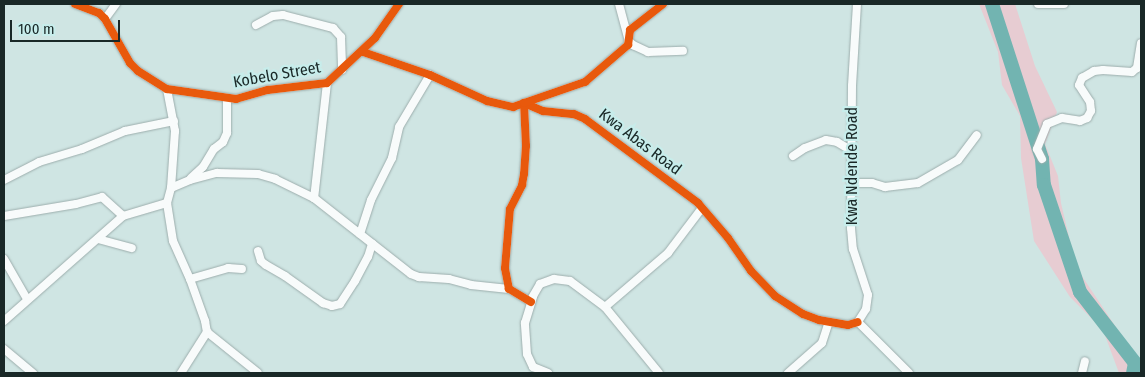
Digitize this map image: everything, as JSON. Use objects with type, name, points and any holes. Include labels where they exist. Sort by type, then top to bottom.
[{"type":"street","points":[[75,4],[88,8],[105,18],[116,4]]},
{"type":"street","name":"Kobelo Street","points":[[105,18],[130,63],[138,71],[167,89],[236,98],[268,90],[327,82],[363,52],[384,27],[399,4]]},
{"type":"street","points":[[619,4],[629,41],[648,52],[683,51]]},
{"type":"street","points":[[509,289],[505,268],[507,223],[512,204],[522,185],[524,174],[526,146],[524,103],[586,82],[625,47],[629,41],[630,30],[663,4]]},
{"type":"street","name":"Kwa Ndende Road","points":[[857,4],[852,59],[852,239],[868,295],[866,309],[858,322]]},
{"type":"street","points":[[1038,4],[1064,4]]},
{"type":"street","points":[[256,25],[274,16],[283,15],[333,28],[341,37],[342,70]]},
{"type":"street","points":[[1042,159],[1037,149],[1047,124],[1062,118],[1080,121],[1086,118],[1091,111],[1090,102],[1079,85],[1082,78],[1094,71],[1132,72],[1137,68],[1141,43]]},
{"type":"street","name":"Kwa Abas Road","points":[[363,52],[430,76],[487,101],[513,107],[524,103],[538,110],[574,114],[585,119],[692,198],[728,238],[751,271],[775,296],[803,314],[848,325],[858,322]]},
{"type":"street","points":[[360,234],[371,200],[392,158],[399,127],[430,76]]},
{"type":"street","points":[[314,198],[327,82]]},
{"type":"street","points":[[167,89],[174,121],[175,148],[171,188],[167,203],[173,241],[190,279],[205,321],[206,332],[181,373]]},
{"type":"street","points":[[190,180],[203,167],[214,149],[223,142],[227,133],[227,98]]},
{"type":"street","points":[[4,180],[39,162],[82,150],[125,131],[174,121]]},
{"type":"street","points":[[852,183],[872,183],[885,187],[918,183],[958,160],[977,135]]},
{"type":"street","points":[[793,156],[804,148],[826,140],[837,142],[852,151]]},
{"type":"street","points":[[171,188],[190,180],[217,173],[258,174],[275,179],[314,198],[394,262],[419,277],[442,278],[471,285],[509,289],[531,302]]},
{"type":"street","points":[[4,216],[76,204],[102,197],[123,216]]},
{"type":"street","points":[[4,321],[123,216],[167,203]]},
{"type":"street","points":[[606,307],[668,253],[702,208]]},
{"type":"street","points":[[98,239],[132,248]]},
{"type":"street","points":[[258,252],[261,261],[266,265],[285,276],[323,304],[332,306],[340,304],[355,281],[368,257],[372,244]]},
{"type":"street","points":[[4,260],[27,299]]},
{"type":"street","points":[[190,279],[228,268],[242,269]]},
{"type":"street","points":[[548,373],[533,367],[528,360],[526,323],[536,288],[548,279],[563,279],[577,285],[606,307],[659,373]]},
{"type":"street","points":[[788,373],[822,343],[830,322]]},
{"type":"street","points":[[858,322],[909,373]]},
{"type":"street","points":[[206,332],[258,373]]},
{"type":"street","points":[[4,349],[33,373]]},
{"type":"street","points":[[1082,373],[1085,361]]},
{"type":"shaded area","points":[[979,4],[1015,4],[1035,66],[1057,112],[1045,144],[1058,176],[1061,203],[1076,267],[1141,365],[1141,373],[1119,373],[1103,330],[1070,297],[1034,241],[1021,158],[1020,116],[1002,85],[998,52]]},
{"type":"waterway","points":[[992,4],[1042,159],[1044,185],[1080,292],[1135,363],[1133,373]]},
{"type":"cycle path","points":[[75,4],[99,13],[105,19],[130,63],[138,71],[167,89],[236,99],[268,90],[327,83],[375,38],[399,4]]},
{"type":"cycle path","points":[[531,302],[509,289],[505,268],[510,209],[522,185],[524,174],[526,146],[524,103],[585,82],[628,45],[630,30],[663,4]]},
{"type":"cycle path","points":[[363,52],[430,75],[487,101],[513,107],[524,103],[543,111],[574,114],[585,119],[698,203],[728,238],[751,271],[775,296],[803,314],[819,320],[848,325],[858,322]]}]
